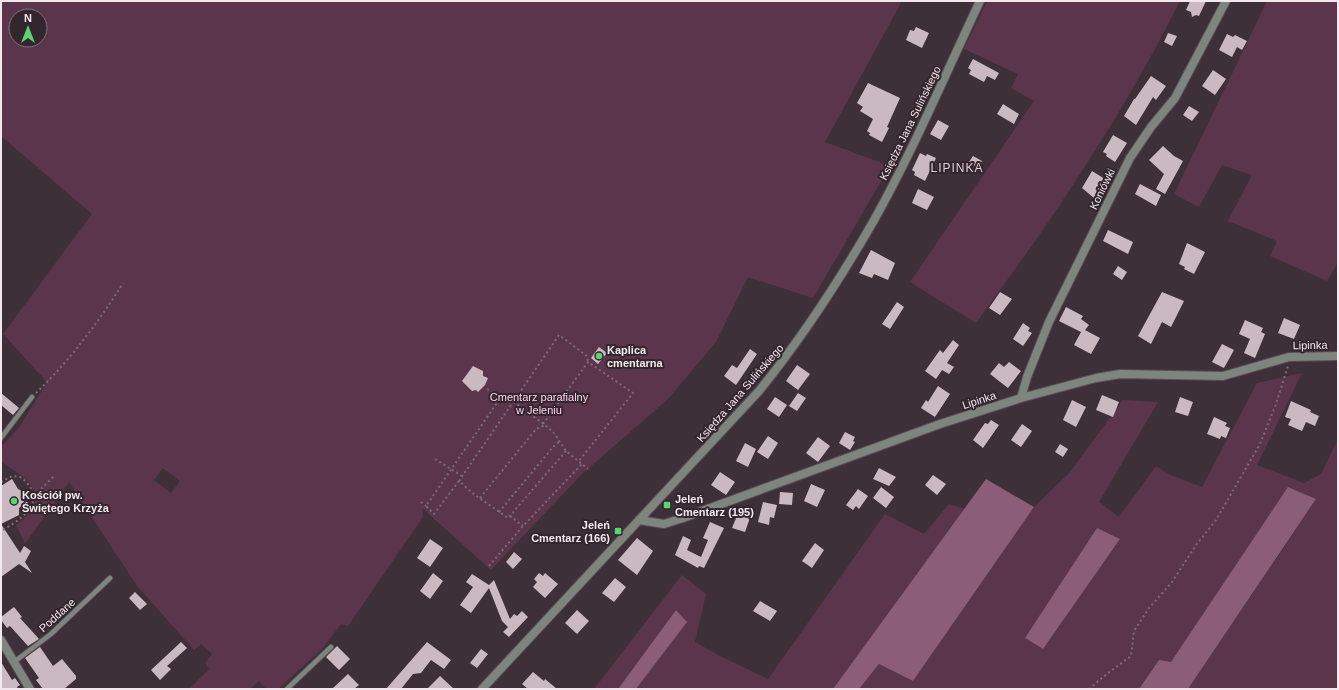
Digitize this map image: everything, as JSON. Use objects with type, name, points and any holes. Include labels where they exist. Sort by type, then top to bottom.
[{"type":"street","name":"Księdza Jana Sulińskiego","points":[[482,689],[759,391],[793,350],[873,222],[980,1]]},
{"type":"street","name":"Koniówki","points":[[1021,398],[1027,377],[1048,322],[1130,158],[1151,127],[1175,98],[1226,1]]},
{"type":"street","name":"Lipinka","points":[[639,520],[664,524],[940,424],[1021,398],[1096,378],[1120,374],[1223,376],[1289,357],[1338,356]]},
{"type":"street","points":[[1,640],[30,689]]},
{"type":"lane","points":[[1,438],[32,397]]},
{"type":"lane","name":"Poddane","points":[[14,662],[51,634],[110,578]]},
{"type":"lane","points":[[287,689],[331,647]]},
{"type":"path","points":[[32,397],[50,379],[75,349],[108,307],[123,283]]},
{"type":"path","points":[[421,502],[434,514],[459,481],[559,335],[587,356],[588,362],[544,424],[536,429],[480,498]]},
{"type":"path","points":[[1089,689],[1108,672],[1131,656],[1134,631],[1149,608],[1172,582],[1236,488],[1266,430],[1285,376],[1289,357]]},
{"type":"path","points":[[579,461],[621,411],[633,393],[588,362]]},
{"type":"path","points":[[488,389],[509,402],[514,402],[544,424],[560,441],[566,451],[588,468]]},
{"type":"path","points":[[426,506],[501,397]]},
{"type":"path","points":[[499,512],[553,447],[560,441]]},
{"type":"path","points":[[510,516],[566,451]]},
{"type":"path","points":[[435,459],[462,476]]},
{"type":"path","points":[[489,566],[523,526],[582,464]]},
{"type":"path","points":[[1,482],[12,476],[20,477],[31,489],[34,496]]},
{"type":"path","points":[[1,531],[25,516],[30,509],[34,496],[54,476]]},
{"type":"path","points":[[459,481],[499,512],[508,518],[510,516],[523,526]]},
{"type":"green space","name":"Cmentarz parafialny w Jeleniu","points":[[1,1],[902,1],[825,142],[890,166],[813,298],[748,277],[716,342],[668,399],[581,475],[491,570],[422,508],[423,517],[348,626],[341,624],[322,649],[278,689],[266,689],[259,681],[250,689],[189,689],[209,669],[205,663],[212,654],[201,644],[194,650],[137,586],[69,482],[25,544],[16,525],[34,506],[36,498],[34,490],[29,482],[1,462],[1,447],[20,426],[47,382],[3,334],[92,214],[1,136]],"holes":[[[163,468],[180,481],[171,493],[154,480]]]},
{"type":"green space","points":[[987,1],[1180,1],[1126,101],[1096,149],[1044,229],[976,323],[910,282],[1034,101],[1011,88],[1018,74],[964,49]]},
{"type":"green space","points":[[1267,1],[1338,1],[1338,263],[1327,281],[1270,256],[1277,241],[1228,221],[1252,175],[1222,165],[1199,207],[1174,194]]},
{"type":"green space","points":[[1302,373],[1257,465],[1304,483],[1321,474],[1338,439],[1338,689],[1188,689],[1316,500],[1171,663],[1159,660],[1139,689],[859,689],[879,664],[913,681],[1034,507],[1070,472],[1123,400],[1158,402],[1099,502],[1119,517],[1156,466],[1168,474],[1202,487],[1257,383]],"holes":[[[1097,528],[1120,539],[1043,649],[1026,639]]]},
{"type":"green space","points":[[949,504],[964,509],[833,689],[636,689],[686,622],[676,610],[618,689],[594,689],[682,575],[706,594],[695,642],[768,679],[885,514],[924,534]]},
{"type":"shaded area","points":[[986,479],[1034,507],[913,681],[879,664],[859,689],[833,689]]},
{"type":"shaded area","points":[[1288,487],[1316,499],[1188,689],[1139,689],[1159,660],[1171,662]]},
{"type":"shaded area","points":[[1097,528],[1120,539],[1043,649],[1025,638]]},
{"type":"shaded area","points":[[676,610],[687,622],[636,689],[618,689]]},
{"type":"building","points":[[1190,1],[1206,1],[1199,16],[1196,15],[1192,17],[1191,12],[1186,10]]},
{"type":"building","points":[[916,27],[929,33],[922,48],[906,40],[910,30],[914,31]]},
{"type":"building","points":[[1168,33],[1177,36],[1172,46],[1164,42]]},
{"type":"building","points":[[1227,34],[1233,37],[1235,35],[1247,41],[1242,50],[1237,47],[1232,57],[1219,50]]},
{"type":"building","points":[[973,59],[999,73],[995,80],[987,76],[984,82],[969,74],[971,70],[968,68]]},
{"type":"building","points":[[1213,70],[1226,79],[1215,95],[1202,86]]},
{"type":"building","points":[[1151,76],[1166,86],[1156,100],[1153,97],[1136,125],[1124,116],[1134,99]]},
{"type":"building","points":[[868,83],[900,98],[882,142],[869,135],[870,133],[867,131],[873,119],[860,111],[863,107],[857,103]]},
{"type":"building","points":[[1003,104],[1019,114],[1014,124],[997,114]]},
{"type":"building","points":[[1189,106],[1199,112],[1192,121],[1183,115]]},
{"type":"building","points":[[938,120],[949,126],[941,140],[930,134]]},
{"type":"building","points":[[1113,135],[1127,143],[1115,162],[1103,152]]},
{"type":"building","points":[[1163,146],[1174,156],[1183,161],[1165,194],[1156,189],[1164,174],[1149,160]]},
{"type":"building","points":[[920,153],[936,158],[925,181],[914,175],[915,172],[912,170]]},
{"type":"building","points":[[973,156],[982,161],[978,168],[969,162]]},
{"type":"building","points":[[1092,171],[1105,179],[1094,198],[1082,188]]},
{"type":"building","points":[[1140,184],[1161,195],[1156,206],[1135,194]]},
{"type":"building","points":[[918,189],[934,197],[927,210],[912,203]]},
{"type":"building","points":[[1108,230],[1133,242],[1128,254],[1103,241]]},
{"type":"building","points":[[1187,243],[1205,252],[1194,274],[1184,269],[1185,267],[1179,264]]},
{"type":"building","points":[[871,250],[895,263],[888,280],[874,274],[872,278],[859,273]]},
{"type":"building","points":[[1118,266],[1127,272],[1122,280],[1113,274]]},
{"type":"building","points":[[1000,292],[1012,299],[1000,315],[989,308]]},
{"type":"building","points":[[1162,292],[1184,301],[1171,327],[1162,322],[1151,344],[1138,336]]},
{"type":"building","points":[[897,302],[904,307],[890,329],[882,324]]},
{"type":"building","points":[[1066,307],[1083,316],[1081,319],[1089,325],[1085,330],[1100,338],[1091,354],[1074,345],[1081,332],[1059,321]]},
{"type":"building","points":[[1284,318],[1300,325],[1294,339],[1278,333]]},
{"type":"building","points":[[1245,320],[1263,328],[1261,332],[1265,334],[1255,358],[1244,353],[1250,339],[1239,334]]},
{"type":"building","points":[[1023,323],[1030,328],[1028,331],[1032,333],[1023,346],[1013,339]]},
{"type":"building","points":[[953,340],[959,345],[947,363],[954,367],[949,374],[942,370],[936,379],[925,371],[940,350],[943,353]]},
{"type":"building","points":[[1222,344],[1234,350],[1224,368],[1212,362]]},
{"type":"building","name":"Kaplica cmentarna","points":[[599,347],[607,353],[598,364],[591,358]]},
{"type":"building","points":[[750,349],[757,354],[736,385],[724,376],[732,365],[737,368]]},
{"type":"building","points":[[1009,362],[1021,371],[1008,388],[990,374],[999,363],[1004,367]]},
{"type":"building","points":[[797,365],[810,374],[798,390],[786,381]]},
{"type":"building","points":[[473,366],[483,371],[483,376],[488,378],[485,385],[478,392],[476,390],[472,391],[462,381]]},
{"type":"building","points":[[938,386],[950,394],[935,417],[921,408],[926,400],[928,402]]},
{"type":"building","points":[[1,393],[19,408],[13,415],[1,405]]},
{"type":"building","points":[[798,393],[806,398],[797,411],[789,406]]},
{"type":"building","points":[[1102,395],[1119,402],[1113,417],[1096,410]]},
{"type":"building","points":[[775,397],[787,405],[779,417],[767,409]]},
{"type":"building","points":[[1180,397],[1193,402],[1188,416],[1175,412]]},
{"type":"building","points":[[1072,400],[1086,407],[1076,427],[1063,420]]},
{"type":"building","points":[[1291,401],[1311,410],[1310,412],[1319,416],[1315,426],[1306,422],[1302,431],[1288,425],[1291,419],[1285,417]]},
{"type":"building","points":[[1214,417],[1227,423],[1225,426],[1230,428],[1226,438],[1221,436],[1220,439],[1207,434]]},
{"type":"building","points":[[991,420],[999,425],[983,448],[973,440],[985,423],[988,424]]},
{"type":"building","points":[[1022,424],[1032,431],[1021,447],[1011,440]]},
{"type":"building","points":[[845,432],[855,437],[853,441],[855,442],[850,450],[839,443]]},
{"type":"building","points":[[768,436],[778,443],[768,459],[757,452]]},
{"type":"building","points":[[818,437],[830,446],[818,462],[806,453]]},
{"type":"building","points":[[745,443],[756,449],[748,467],[736,461]]},
{"type":"building","points":[[1060,444],[1068,449],[1063,457],[1055,452]]},
{"type":"building","points":[[879,468],[896,477],[889,486],[873,479]]},
{"type":"building","points":[[720,472],[735,482],[726,495],[711,485]]},
{"type":"building","points":[[933,475],[946,484],[937,495],[925,485]]},
{"type":"building","name":"Kościół pw. Świętego Krzyża","points":[[12,479],[18,489],[26,493],[27,500],[24,505],[19,508],[19,515],[1,524],[1,486]]},
{"type":"building","points":[[811,484],[825,490],[817,507],[804,501]]},
{"type":"building","points":[[881,487],[894,497],[886,508],[873,498]]},
{"type":"building","points":[[858,489],[868,496],[859,509],[856,506],[853,510],[846,505]]},
{"type":"building","points":[[780,492],[793,493],[792,505],[779,504]]},
{"type":"building","points":[[763,502],[777,505],[774,518],[770,517],[769,525],[758,522]]},
{"type":"building","points":[[739,511],[751,515],[745,532],[732,528]]},
{"type":"building","points":[[710,522],[724,528],[704,568],[699,566],[698,568],[675,555],[683,536],[691,540],[687,550],[701,557],[708,540],[703,538]]},
{"type":"building","points":[[1,524],[20,553],[24,546],[31,551],[25,562],[32,573],[19,564],[1,577]]},
{"type":"building","points":[[637,538],[653,551],[637,575],[618,560]]},
{"type":"building","points":[[430,539],[443,548],[430,567],[417,558]]},
{"type":"building","points":[[815,543],[824,550],[812,568],[802,561]]},
{"type":"building","points":[[514,552],[522,559],[513,569],[506,562]]},
{"type":"building","points":[[433,573],[443,581],[430,599],[420,591]]},
{"type":"building","points":[[539,573],[543,576],[545,573],[558,584],[545,598],[533,587],[537,582],[534,579]]},
{"type":"building","points":[[472,574],[489,585],[494,580],[510,619],[514,614],[517,616],[522,611],[528,617],[509,637],[503,632],[508,627],[502,621],[489,588],[471,613],[460,605],[473,587],[466,582]]},
{"type":"building","points":[[615,578],[626,587],[614,602],[602,593]]},
{"type":"building","points":[[135,592],[147,604],[140,610],[129,598]]},
{"type":"building","points":[[760,601],[777,611],[770,621],[753,611]]},
{"type":"building","points":[[14,607],[22,617],[20,618],[39,639],[28,646],[10,626],[7,628],[1,620],[1,617]]},
{"type":"building","points":[[577,610],[589,621],[577,634],[565,623]]},
{"type":"building","points":[[181,642],[187,648],[167,666],[171,669],[160,680],[151,670]]},
{"type":"building","points":[[427,642],[451,660],[444,669],[431,660],[421,673],[413,674],[401,689],[386,689]]},
{"type":"building","points":[[337,646],[350,659],[339,670],[326,657]]},
{"type":"building","points":[[40,647],[53,666],[62,659],[76,676],[76,679],[64,689],[43,689],[36,680],[39,678],[25,658]]},
{"type":"building","points":[[481,649],[488,654],[477,668],[470,663]]},
{"type":"building","points":[[1,662],[12,680],[15,678],[20,685],[17,687],[18,689],[1,689]]},
{"type":"building","points":[[533,672],[544,681],[545,679],[557,689],[528,689],[522,684]]},
{"type":"building","points":[[348,674],[359,685],[354,689],[332,689]]},
{"type":"building","points":[[440,676],[454,689],[427,689]]},
{"type":"place","name":"Kaplica cmentarna","points":[[599,356]]},
{"type":"place","name":"Kościół pw. Świętego Krzyża","points":[[14,501]]},
{"type":"place","name":"Jeleń Cmentarz (195)","points":[[667,505]]},
{"type":"place","name":"Jeleń Cmentarz (166)","points":[[618,531]]},
{"type":"district","name":"LIPINKA","points":[[957,168]]}]
